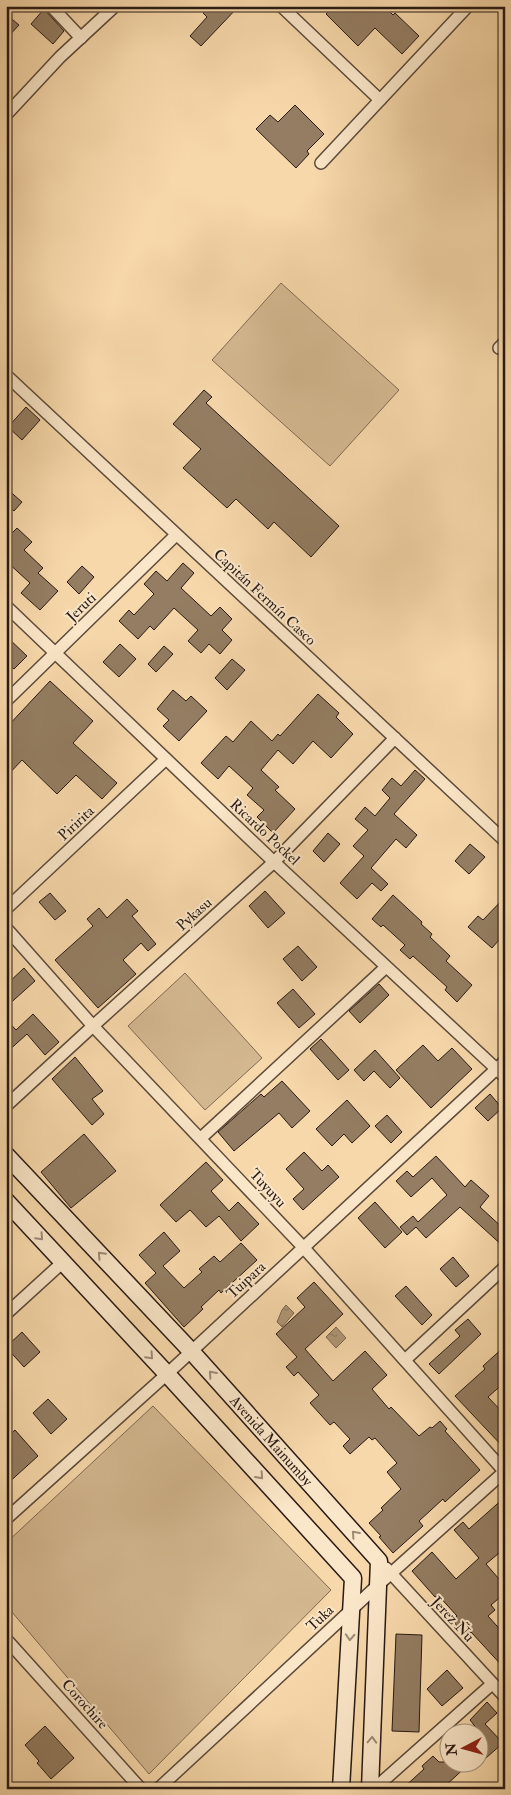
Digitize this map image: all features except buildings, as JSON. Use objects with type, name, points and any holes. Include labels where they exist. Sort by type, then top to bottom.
[{"type":"street","points":[[51,6],[81,38]]},
{"type":"street","points":[[6,115],[60,57],[115,6]]},
{"type":"street","points":[[281,6],[380,100]]},
{"type":"street","points":[[321,162],[468,6]]},
{"type":"street","name":"Capitán Fermín Casco","points":[[6,375],[505,841]]},
{"type":"street","name":"Jeruti","points":[[6,700],[176,535]]},
{"type":"street","name":"Ricardo Pockel","points":[[6,606],[274,862],[386,966],[502,1069]]},
{"type":"street","name":"Pykasu","points":[[6,1106],[274,862],[395,738]]},
{"type":"street","name":"Piririta","points":[[6,908],[166,759]]},
{"type":"street","name":"Tuyuyu","points":[[6,928],[93,1026],[303,1247],[504,1472]]},
{"type":"street","points":[[201,1138],[386,966]]},
{"type":"street","name":"Tuipara","points":[[6,1519],[167,1374],[303,1247],[502,1069]]},
{"type":"street","name":"Avenida Mainumby","points":[[6,1155],[191,1351],[379,1561]]},
{"type":"street","name":"Avenida Mainumby","points":[[6,1201],[353,1578],[340,1789]]},
{"type":"street","points":[[6,1314],[63,1262]]},
{"type":"street","points":[[405,1360],[505,1267]]},
{"type":"street","name":"Tuka","points":[[158,1789],[390,1574],[504,1472]]},
{"type":"street","points":[[370,1789],[379,1561]]},
{"type":"street","name":"Jerez Ñu","points":[[379,1561],[505,1697]]},
{"type":"street","name":"Corochire","points":[[6,1639],[141,1789]]},
{"type":"street","points":[[374,1789],[492,1684]]},
{"type":"shaded area","points":[[281,283],[399,390],[330,466],[212,360]]},
{"type":"shaded area","points":[[185,973],[262,1058],[205,1110],[128,1026]]},
{"type":"shaded area","points":[[153,1406],[331,1590],[149,1774],[6,1605],[6,1543]]},
{"type":"water","points":[[286,1305],[294,1313],[282,1327],[277,1322]]},
{"type":"water","points":[[336,1327],[346,1338],[336,1348],[326,1337]]}]
